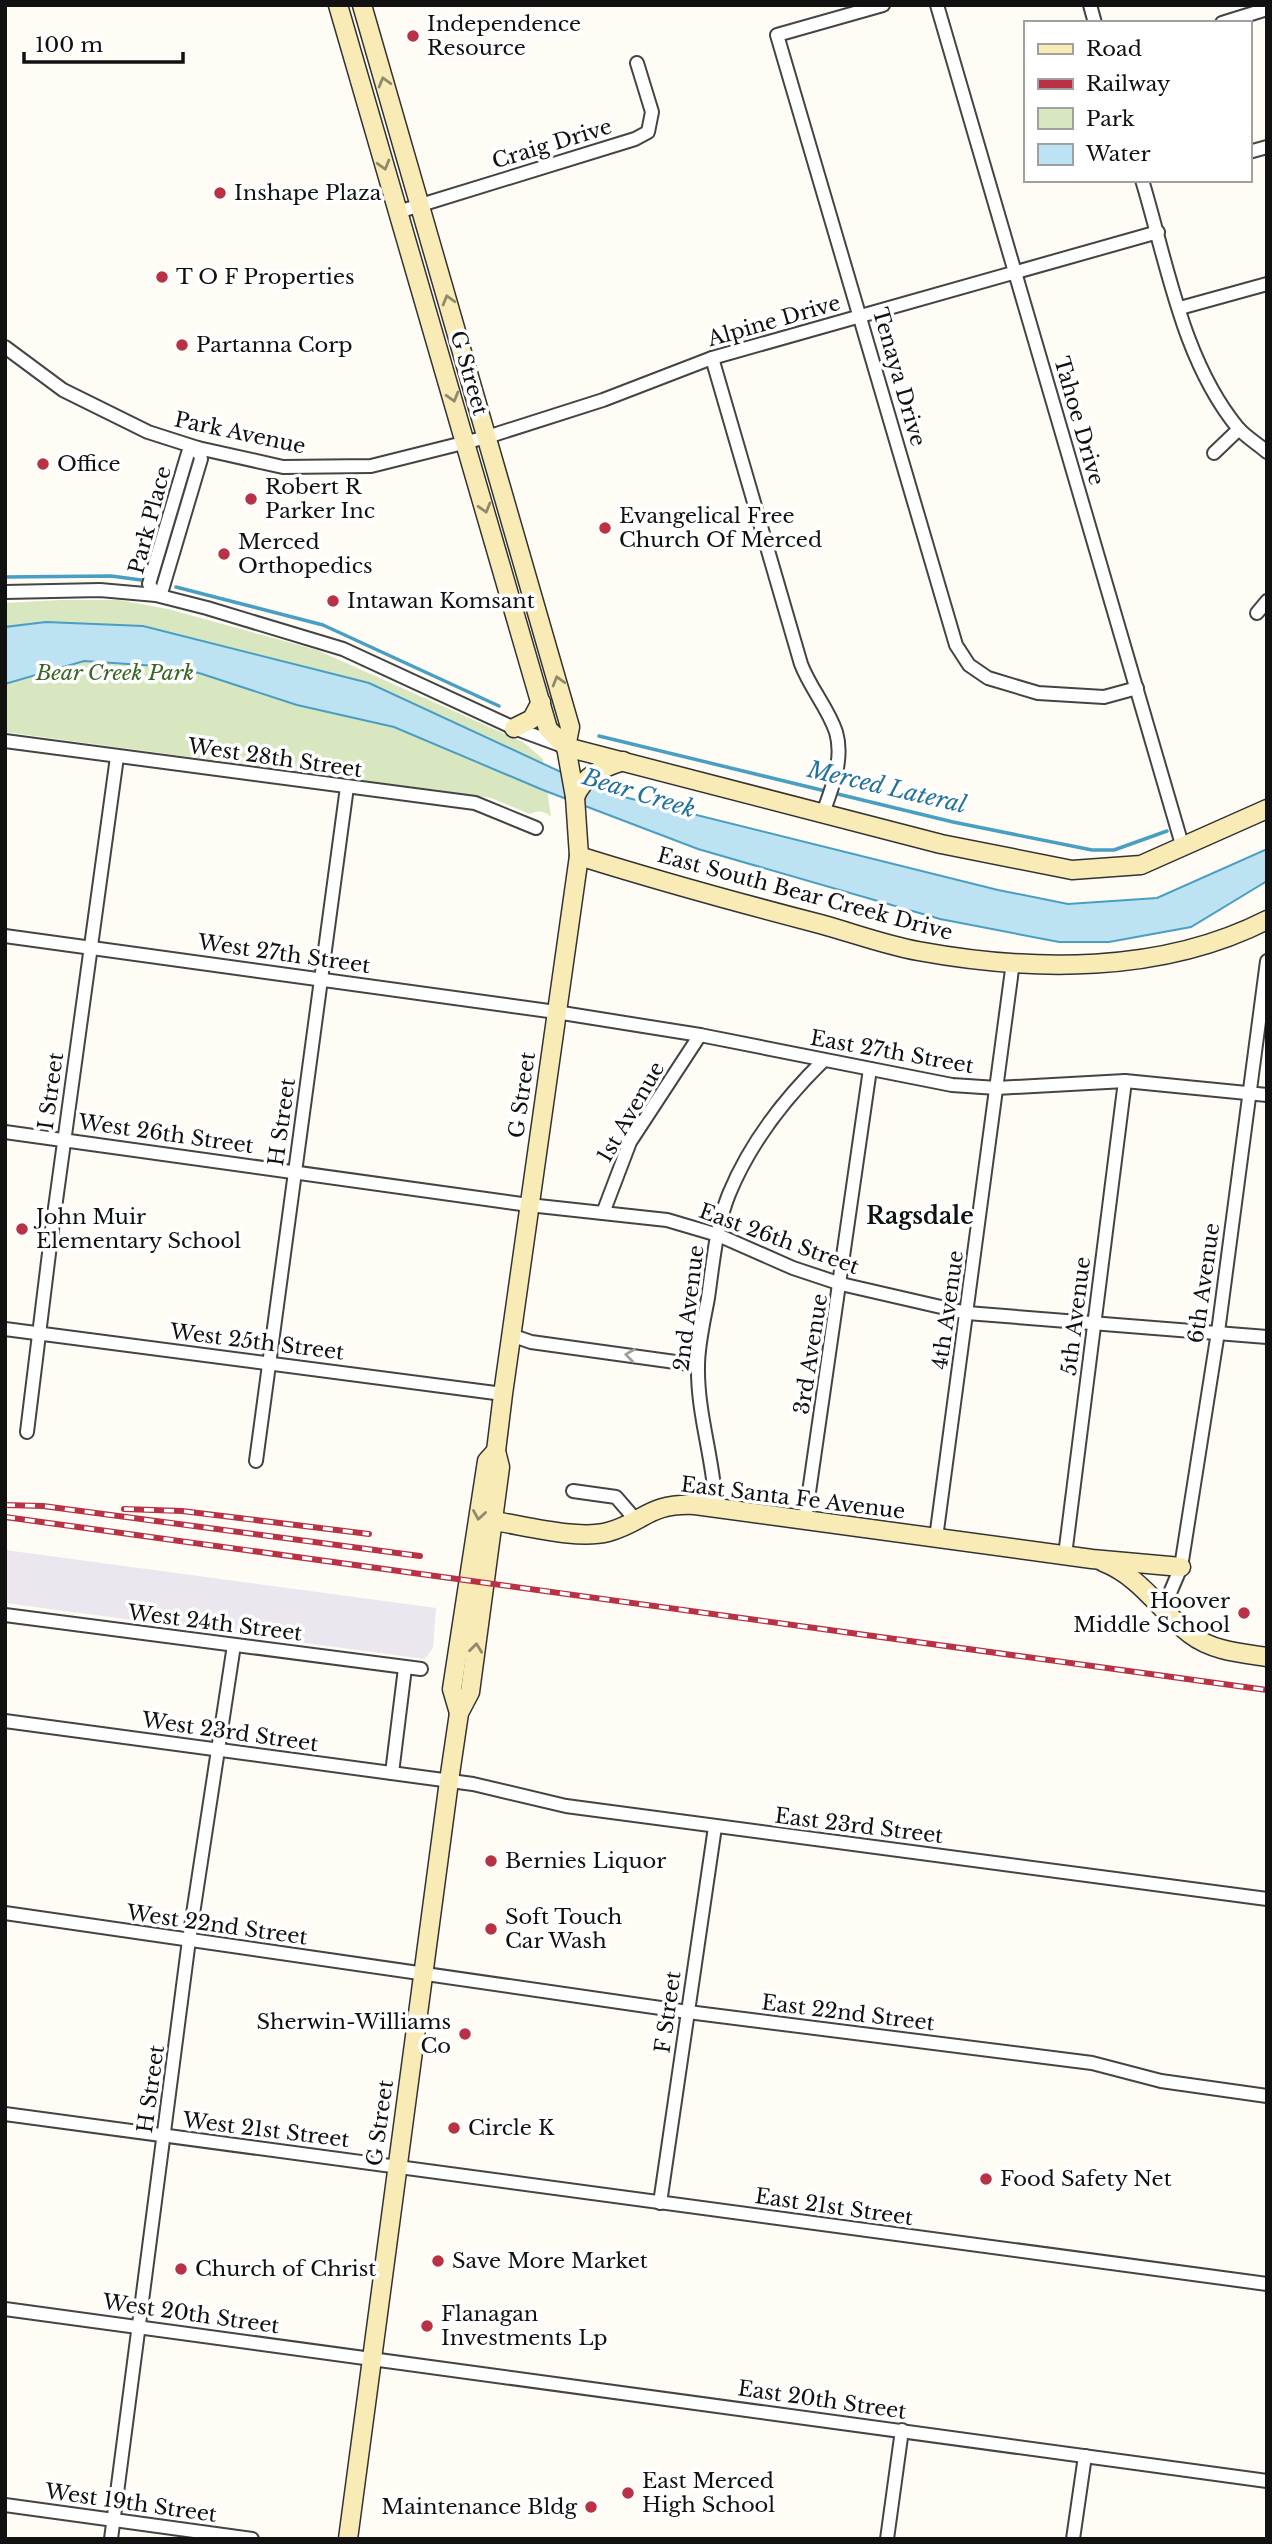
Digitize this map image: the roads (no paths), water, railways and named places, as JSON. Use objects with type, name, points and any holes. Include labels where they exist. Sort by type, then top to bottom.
[{"type":"main road","name":"G Street","points":[[338,5],[548,729],[568,755]]},
{"type":"main road","name":"G Street","points":[[348,2539],[449,1781],[459,1713],[470,1692],[494,1521],[500,1467],[496,1451],[503,1394],[579,856],[575,797],[568,755],[570,727],[365,6]]},
{"type":"main road","points":[[514,728],[533,719],[541,702]]},
{"type":"main road","points":[[568,755],[624,761],[825,807],[941,844],[1072,870],[1141,865],[1267,809]]},
{"type":"main road","points":[[575,797],[579,786],[595,772],[624,761]]},
{"type":"main road","name":"East South Bear Creek Drive","points":[[579,856],[733,903],[915,951],[1013,962],[1163,957],[1216,943],[1267,920]]},
{"type":"main road","name":"G Street","points":[[459,1713],[452,1689],[487,1461],[496,1451]]},
{"type":"main road","name":"East Santa Fe Avenue","points":[[494,1521],[593,1534],[609,1532],[651,1510],[674,1505],[716,1508],[1093,1559],[1181,1567]]},
{"type":"main road","name":"East Santa Fe Avenue","points":[[1093,1559],[1125,1573],[1189,1633],[1206,1644],[1227,1651],[1267,1657]]},
{"type":"street","name":"Tenaya Drive","points":[[883,5],[778,35],[956,645],[969,665],[988,678],[1056,696],[1104,697],[1137,688]]},
{"type":"street","name":"Tahoe Drive","points":[[937,5],[1183,848]]},
{"type":"street","points":[[1228,21],[1267,9]]},
{"type":"street","name":"Craig Drive","points":[[398,212],[635,139],[648,132],[652,112],[637,63]]},
{"type":"street","points":[[1146,182],[1157,232],[1180,308],[1208,382],[1239,429],[1267,452]]},
{"type":"street","name":"Alpine Drive","points":[[487,437],[603,400],[712,358],[1157,232]]},
{"type":"street","points":[[1180,308],[1267,284]]},
{"type":"street","name":"Park Avenue","points":[[5,347],[63,390],[110,416],[198,448],[283,467],[321,469],[371,466],[487,437]]},
{"type":"street","points":[[712,358],[801,664],[809,685],[836,732],[838,766],[825,807]]},
{"type":"street","points":[[1214,453],[1239,429]]},
{"type":"street","name":"Park Place","points":[[198,448],[201,459],[162,590],[156,595],[149,584],[188,453],[198,448]]},
{"type":"street","points":[[163,536],[177,539]]},
{"type":"street","points":[[155,564],[169,568]]},
{"type":"street","points":[[5,593],[100,590],[156,595],[343,649],[568,755]]},
{"type":"street","points":[[1257,613],[1267,601]]},
{"type":"street","name":"West 28th Street","points":[[5,741],[475,803],[536,828]]},
{"type":"street","name":"I Street","points":[[27,1432],[117,757]]},
{"type":"street","name":"H Street","points":[[256,1461],[347,787]]},
{"type":"street","name":"West 27th Street","points":[[5,936],[556,1012]]},
{"type":"street","name":"6th Avenue","points":[[1164,1607],[1181,1567],[1217,1332],[1267,961]]},
{"type":"street","name":"4th Avenue","points":[[936,1538],[1013,962]]},
{"type":"street","name":"East 27th Street","points":[[556,1012],[701,1035],[952,1085],[997,1088],[1125,1081],[1267,1095]]},
{"type":"street","name":"1st Avenue","points":[[603,1213],[630,1142],[701,1035]]},
{"type":"street","name":"2nd Avenue","points":[[716,1508],[715,1479],[701,1415],[697,1365],[718,1235],[729,1195],[764,1130],[801,1082],[824,1060]]},
{"type":"street","name":"3rd Avenue","points":[[806,1520],[870,1069]]},
{"type":"street","name":"5th Avenue","points":[[1065,1555],[1125,1081]]},
{"type":"street","name":"West 26th Street","points":[[5,1132],[529,1205]]},
{"type":"street","name":"East 26th Street","points":[[529,1205],[667,1220],[718,1235],[793,1268],[841,1284],[967,1313],[1267,1337]]},
{"type":"street","name":"West 25th Street","points":[[5,1329],[503,1394]]},
{"type":"street","points":[[511,1335],[531,1342],[697,1365]]},
{"type":"street","points":[[573,1491],[617,1497],[635,1519]]},
{"type":"street","name":"West 24th Street","points":[[5,1615],[421,1669]]},
{"type":"street","name":"H Street","points":[[111,2539],[189,1940],[234,1645]]},
{"type":"street","points":[[392,1773],[405,1668]]},
{"type":"street","name":"West 23rd Street","points":[[5,1721],[449,1781]]},
{"type":"street","name":"East 23rd Street","points":[[449,1781],[487,1787],[539,1802],[1267,1899]]},
{"type":"street","name":"F Street","points":[[660,2203],[715,1826]]},
{"type":"street","name":"West 22nd Street","points":[[5,1913],[423,1973]]},
{"type":"street","name":"East 22nd Street","points":[[423,1973],[688,2011],[1092,2063],[1161,2081],[1267,2096]]},
{"type":"street","name":"West 21st Street","points":[[5,2113],[164,2137],[397,2166]]},
{"type":"street","name":"East 21st Street","points":[[397,2166],[1267,2284]]},
{"type":"street","name":"West 20th Street","points":[[5,2309],[372,2358]]},
{"type":"street","name":"East 20th Street","points":[[372,2358],[1267,2481]]},
{"type":"street","points":[[887,2539],[902,2430]]},
{"type":"street","points":[[1073,2539],[1085,2456]]},
{"type":"street","name":"West 19th Street","points":[[5,2505],[252,2539]]},
{"type":"water","points":[[46,622],[143,626],[369,683],[604,792],[998,890],[1068,904],[1157,898],[1267,849],[1267,881],[1191,927],[1109,942],[1059,942],[940,919],[698,849],[543,790],[394,727],[297,705],[199,673],[157,666],[84,661],[5,684],[5,627]]},
{"type":"waterway","name":"Merced Lateral","points":[[5,577],[111,576],[141,580]]},
{"type":"waterway","name":"Merced Lateral","points":[[176,587],[323,625],[499,706]]},
{"type":"waterway","name":"Merced Lateral","points":[[599,736],[953,822],[1092,850],[1114,850],[1167,831]]},
{"type":"railway","points":[[5,1505],[43,1506],[420,1556]]},
{"type":"railway","points":[[124,1509],[182,1511],[369,1534]]},
{"type":"railway","points":[[5,1517],[1267,1690]]},
{"type":"place","name":"Independence Resource","points":[[413,36]]},
{"type":"place","name":"Inshape Plaza","points":[[220,193]]},
{"type":"place","name":"T O F Properties","points":[[162,277]]},
{"type":"place","name":"Partanna Corp","points":[[182,345]]},
{"type":"place","name":"Office","points":[[43,464]]},
{"type":"place","name":"Robert R Parker Inc","points":[[251,499]]},
{"type":"place","name":"Evangelical Free Church Of Merced","points":[[605,528]]},
{"type":"place","name":"Merced Orthopedics","points":[[224,554]]},
{"type":"place","name":"Intawan Komsant","points":[[333,601]]},
{"type":"place","name":"John Muir Elementary School","points":[[22,1229]]},
{"type":"place","name":"Hoover Middle School","points":[[1244,1613]]},
{"type":"place","name":"Bernies Liquor","points":[[491,1861]]},
{"type":"place","name":"Soft Touch Car Wash","points":[[491,1929]]},
{"type":"place","name":"Sherwin-Williams Co","points":[[465,2034]]},
{"type":"place","name":"Circle K","points":[[454,2128]]},
{"type":"place","name":"Food Safety Net","points":[[986,2179]]},
{"type":"place","name":"Save More Market","points":[[438,2261]]},
{"type":"place","name":"Church of Christ","points":[[181,2269]]},
{"type":"place","name":"Flanagan Investments Lp","points":[[427,2326]]},
{"type":"place","name":"East Merced High School","points":[[628,2493]]},
{"type":"place","name":"Maintenance Bldg","points":[[591,2507]]},
{"type":"district","name":"Ragsdale","points":[[920,1216]]},
{"type":"park label","name":"Bear Creek Park","points":[[115,673]]},
{"type":"water label","name":"Bear Creek","points":[[639,793]]}]
